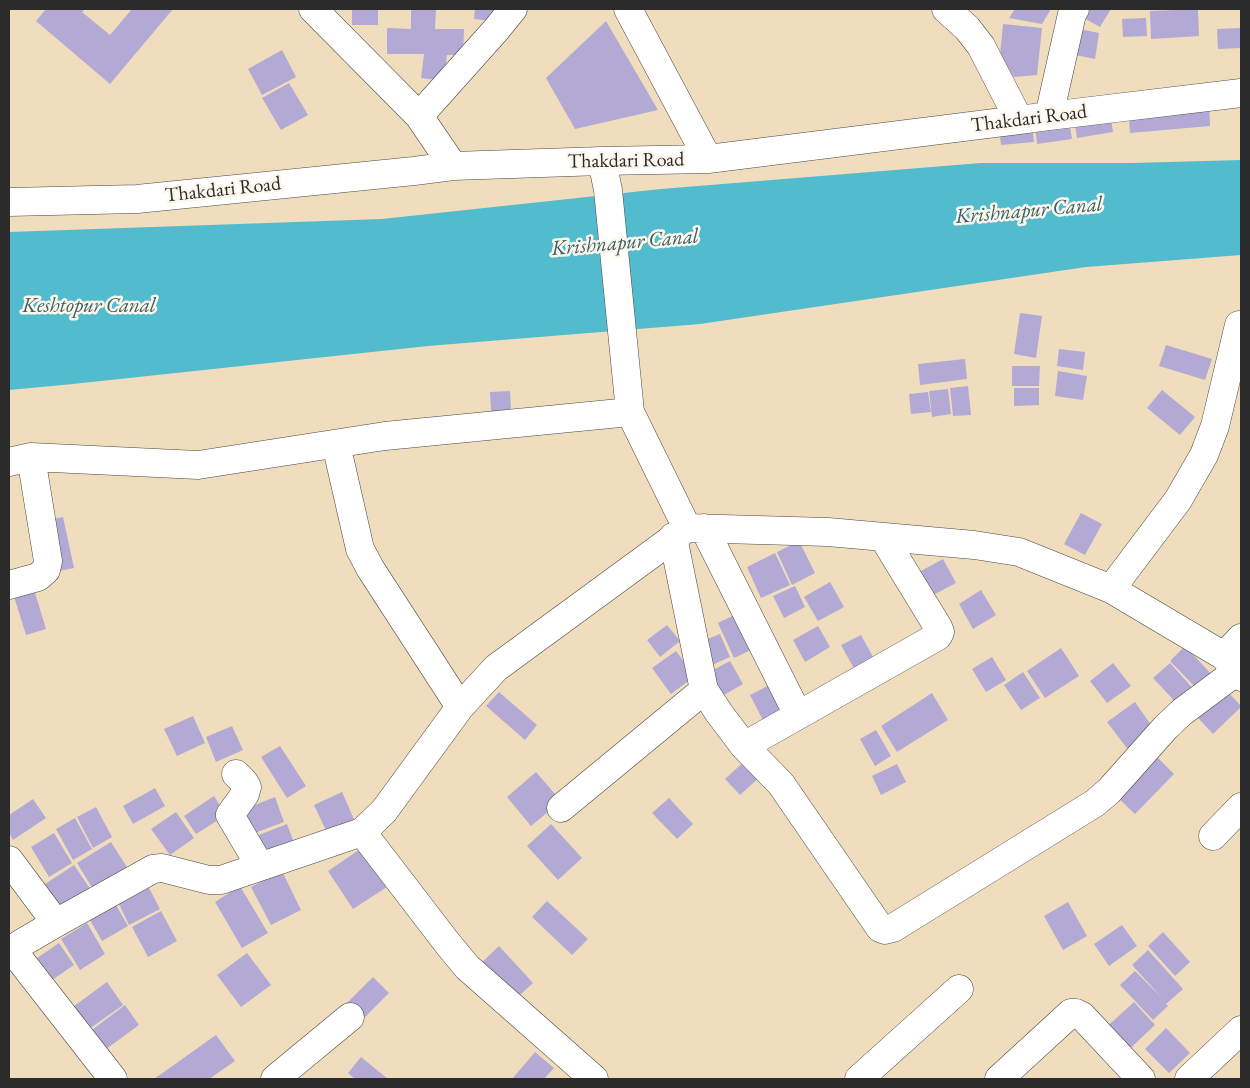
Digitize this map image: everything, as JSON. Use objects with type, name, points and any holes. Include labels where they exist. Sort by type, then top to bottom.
[{"type":"street","points":[[313,9],[419,116],[453,166]]},
{"type":"street","points":[[419,116],[513,9]]},
{"type":"street","points":[[628,9],[708,159]]},
{"type":"street","points":[[946,9],[967,28],[981,46],[1019,120]]},
{"type":"street","points":[[1048,116],[1072,14],[1075,9]]},
{"type":"street","name":"Thakdari Road","points":[[9,202],[138,199],[453,166],[708,159],[1241,93]]},
{"type":"street","points":[[602,161],[608,190],[630,412],[688,531],[798,715]]},
{"type":"street","points":[[1111,588],[1178,500],[1204,455],[1215,426],[1240,325]]},
{"type":"street","points":[[9,585],[38,577],[46,570],[48,561],[20,460],[198,465],[385,436],[630,412]]},
{"type":"street","points":[[336,444],[360,549],[370,568],[460,707]]},
{"type":"street","points":[[113,1079],[13,958],[20,944],[153,869],[162,868],[209,880],[221,880],[362,832],[384,811],[460,707],[496,668],[688,531],[828,532],[974,545],[1019,552],[1111,588],[1236,660],[1166,727],[1109,792],[1095,803],[893,928],[886,930],[880,928],[781,784],[744,746],[704,690],[688,531]]},
{"type":"street","points":[[744,746],[938,636],[940,632],[938,626],[883,537]]},
{"type":"street","points":[[561,808],[704,690]]},
{"type":"street","points":[[236,774],[247,787],[245,794],[230,815],[260,866]]},
{"type":"street","points":[[1213,836],[1241,807]]},
{"type":"street","points":[[362,832],[467,967],[594,1079]]},
{"type":"street","points":[[9,860],[56,922]]},
{"type":"street","points":[[859,1079],[960,989]]},
{"type":"street","points":[[999,1079],[1071,1013],[1082,1016],[1141,1079]]},
{"type":"street","points":[[275,1079],[350,1017]]},
{"type":"street","points":[[1189,1079],[1241,1030]]},
{"type":"water","name":"Keshtopur Canal","points":[[1241,160],[1241,255],[1086,267],[700,324],[428,346],[9,390],[9,232],[382,219],[661,189],[981,163],[1132,163]]},
{"type":"building","points":[[46,9],[85,9],[82,12],[110,35],[132,9],[173,9],[110,84],[36,21]]},
{"type":"building","points":[[352,9],[378,9],[378,25],[352,25]]},
{"type":"building","points":[[411,9],[436,9],[435,29],[464,29],[463,55],[447,55],[444,81],[421,78],[424,54],[387,54],[387,28],[411,29]]},
{"type":"building","points":[[475,9],[502,9],[500,22],[474,19]]},
{"type":"building","points":[[1015,9],[1051,9],[1042,24],[1009,18]]},
{"type":"building","points":[[1078,9],[1111,9],[1100,27],[1075,13]]},
{"type":"building","points":[[1198,9],[1199,36],[1151,39],[1150,11]]},
{"type":"building","points":[[1146,18],[1147,36],[1123,37],[1122,19]]},
{"type":"building","points":[[606,21],[658,110],[575,129],[546,78]]},
{"type":"building","points":[[1003,24],[1042,28],[1037,75],[1014,77],[1000,55]]},
{"type":"building","points":[[1075,28],[1099,33],[1095,59],[1070,54]]},
{"type":"building","points":[[1241,28],[1241,48],[1218,49],[1217,29]]},
{"type":"building","points":[[282,50],[296,77],[262,95],[248,69]]},
{"type":"building","points":[[289,83],[308,115],[281,130],[262,98]]},
{"type":"building","points":[[1209,101],[1210,126],[1130,133],[1128,108]]},
{"type":"building","points":[[1110,113],[1113,132],[1077,138],[1074,118]]},
{"type":"building","points":[[1069,120],[1072,139],[1037,144],[1035,124]]},
{"type":"building","points":[[1032,125],[1034,142],[1001,145],[999,128]]},
{"type":"building","points":[[1020,313],[1042,316],[1036,358],[1014,354]]},
{"type":"building","points":[[1166,345],[1212,359],[1205,380],[1159,366]]},
{"type":"building","points":[[1059,349],[1085,352],[1083,370],[1057,366]]},
{"type":"building","points":[[965,359],[967,379],[920,385],[918,364]]},
{"type":"building","points":[[1012,366],[1040,366],[1039,386],[1012,386]]},
{"type":"building","points":[[1058,371],[1087,376],[1083,400],[1055,396]]},
{"type":"building","points":[[968,386],[971,415],[953,416],[950,388]]},
{"type":"building","points":[[1014,388],[1039,388],[1039,405],[1014,406]]},
{"type":"building","points":[[948,389],[951,414],[932,417],[929,391]]},
{"type":"building","points":[[1162,390],[1195,417],[1180,435],[1147,408]]},
{"type":"building","points":[[510,391],[511,411],[491,411],[490,392]]},
{"type":"building","points":[[928,392],[931,412],[911,414],[909,394]]},
{"type":"building","points":[[1081,513],[1102,524],[1085,555],[1064,544]]},
{"type":"building","points":[[63,517],[74,568],[59,571],[48,520]]},
{"type":"building","points":[[799,541],[815,573],[792,585],[777,552]]},
{"type":"building","points":[[775,553],[790,585],[761,598],[747,567]]},
{"type":"building","points":[[943,559],[956,583],[922,601],[910,577]]},
{"type":"building","points":[[830,582],[844,607],[818,621],[804,597]]},
{"type":"building","points":[[32,583],[46,629],[26,635],[12,590]]},
{"type":"building","points":[[795,586],[805,607],[784,618],[773,596]]},
{"type":"building","points":[[981,590],[996,615],[973,629],[959,604]]},
{"type":"building","points":[[738,613],[755,648],[734,658],[718,623]]},
{"type":"building","points":[[667,625],[680,641],[660,657],[647,640]]},
{"type":"building","points":[[818,626],[830,647],[805,662],[793,640]]},
{"type":"building","points":[[720,634],[730,657],[705,668],[695,644]]},
{"type":"building","points":[[861,635],[877,664],[857,674],[841,645]]},
{"type":"building","points":[[1185,646],[1214,677],[1199,691],[1170,661]]},
{"type":"building","points":[[1061,648],[1079,676],[1045,698],[1027,671]]},
{"type":"building","points":[[676,651],[695,676],[671,694],[652,668]]},
{"type":"building","points":[[992,657],[1006,680],[986,692],[972,669]]},
{"type":"building","points":[[730,661],[743,684],[715,700],[702,676]]},
{"type":"building","points":[[1113,663],[1131,686],[1107,703],[1090,681]]},
{"type":"building","points":[[1170,663],[1197,693],[1181,708],[1153,678]]},
{"type":"building","points":[[1023,672],[1040,698],[1021,710],[1004,685]]},
{"type":"building","points":[[775,682],[791,713],[766,726],[750,695]]},
{"type":"building","points":[[1227,691],[1241,707],[1213,734],[1198,718]]},
{"type":"building","points":[[499,692],[537,725],[525,740],[486,706]]},
{"type":"building","points":[[932,693],[948,720],[897,752],[881,726]]},
{"type":"building","points":[[1135,702],[1156,732],[1129,751],[1107,722]]},
{"type":"building","points":[[193,716],[205,743],[177,756],[164,729]]},
{"type":"building","points":[[232,726],[243,750],[216,762],[206,737]]},
{"type":"building","points":[[876,730],[891,756],[875,766],[860,739]]},
{"type":"building","points":[[280,746],[306,786],[287,798],[261,757]]},
{"type":"building","points":[[1153,753],[1174,774],[1135,814],[1113,793]]},
{"type":"building","points":[[747,759],[762,775],[740,795],[725,779]]},
{"type":"building","points":[[897,764],[906,782],[881,795],[872,776]]},
{"type":"building","points":[[536,772],[561,801],[531,826],[507,797]]},
{"type":"building","points":[[155,788],[165,806],[133,824],[123,806]]},
{"type":"building","points":[[342,792],[357,826],[330,839],[314,805]]},
{"type":"building","points":[[214,796],[226,815],[196,834],[184,816]]},
{"type":"building","points":[[275,797],[284,822],[252,834],[242,810]]},
{"type":"building","points":[[669,798],[693,824],[677,839],[652,813]]},
{"type":"building","points":[[33,799],[46,818],[13,840],[9,833],[9,815]]},
{"type":"building","points":[[96,807],[112,837],[93,848],[77,817]]},
{"type":"building","points":[[176,812],[194,838],[170,855],[151,829]]},
{"type":"building","points":[[75,818],[92,849],[73,860],[56,829]]},
{"type":"building","points":[[287,824],[295,845],[259,859],[251,838]]},
{"type":"building","points":[[551,824],[582,858],[558,880],[527,846]]},
{"type":"building","points":[[54,833],[72,863],[49,877],[31,847]]},
{"type":"building","points":[[111,842],[130,872],[96,894],[77,863]]},
{"type":"building","points":[[362,848],[387,887],[353,909],[328,871]]},
{"type":"building","points":[[74,865],[91,890],[61,909],[45,884]]},
{"type":"building","points":[[282,871],[301,910],[271,925],[251,887]]},
{"type":"building","points":[[240,886],[268,933],[242,948],[215,902]]},
{"type":"building","points":[[149,888],[160,909],[129,925],[119,904]]},
{"type":"building","points":[[547,901],[588,939],[572,955],[532,917]]},
{"type":"building","points":[[1068,902],[1087,936],[1063,950],[1044,916]]},
{"type":"building","points":[[116,905],[128,926],[102,941],[90,920]]},
{"type":"building","points":[[161,911],[177,941],[148,957],[132,927]]},
{"type":"building","points":[[87,923],[105,954],[80,970],[61,939]]},
{"type":"building","points":[[1122,925],[1137,946],[1109,966],[1094,944]]},
{"type":"building","points":[[1163,932],[1190,962],[1175,976],[1148,946]]},
{"type":"building","points":[[59,943],[74,965],[52,980],[37,958]]},
{"type":"building","points":[[499,946],[533,983],[511,1003],[477,967]]},
{"type":"building","points":[[1148,950],[1183,989],[1166,1004],[1168,1006],[1153,1020],[1120,985],[1135,971],[1162,998],[1132,965]]},
{"type":"building","points":[[247,953],[271,985],[241,1007],[217,975]]},
{"type":"building","points":[[373,977],[389,993],[359,1023],[343,1007]]},
{"type":"building","points":[[107,982],[123,1005],[82,1034],[66,1012]]},
{"type":"building","points":[[1134,1002],[1155,1025],[1122,1056],[1100,1033]]},
{"type":"building","points":[[125,1005],[139,1025],[98,1055],[84,1036]]},
{"type":"building","points":[[1166,1028],[1190,1053],[1169,1073],[1145,1049]]},
{"type":"building","points":[[216,1035],[235,1061],[209,1079],[154,1079]]},
{"type":"building","points":[[535,1052],[554,1068],[544,1079],[512,1079]]},
{"type":"building","points":[[361,1057],[388,1079],[355,1079],[348,1073]]},
{"type":"water label","name":"Krishnapur Canal","points":[[1029,211]]},
{"type":"water label","name":"Krishnapur Canal","points":[[625,243]]}]
